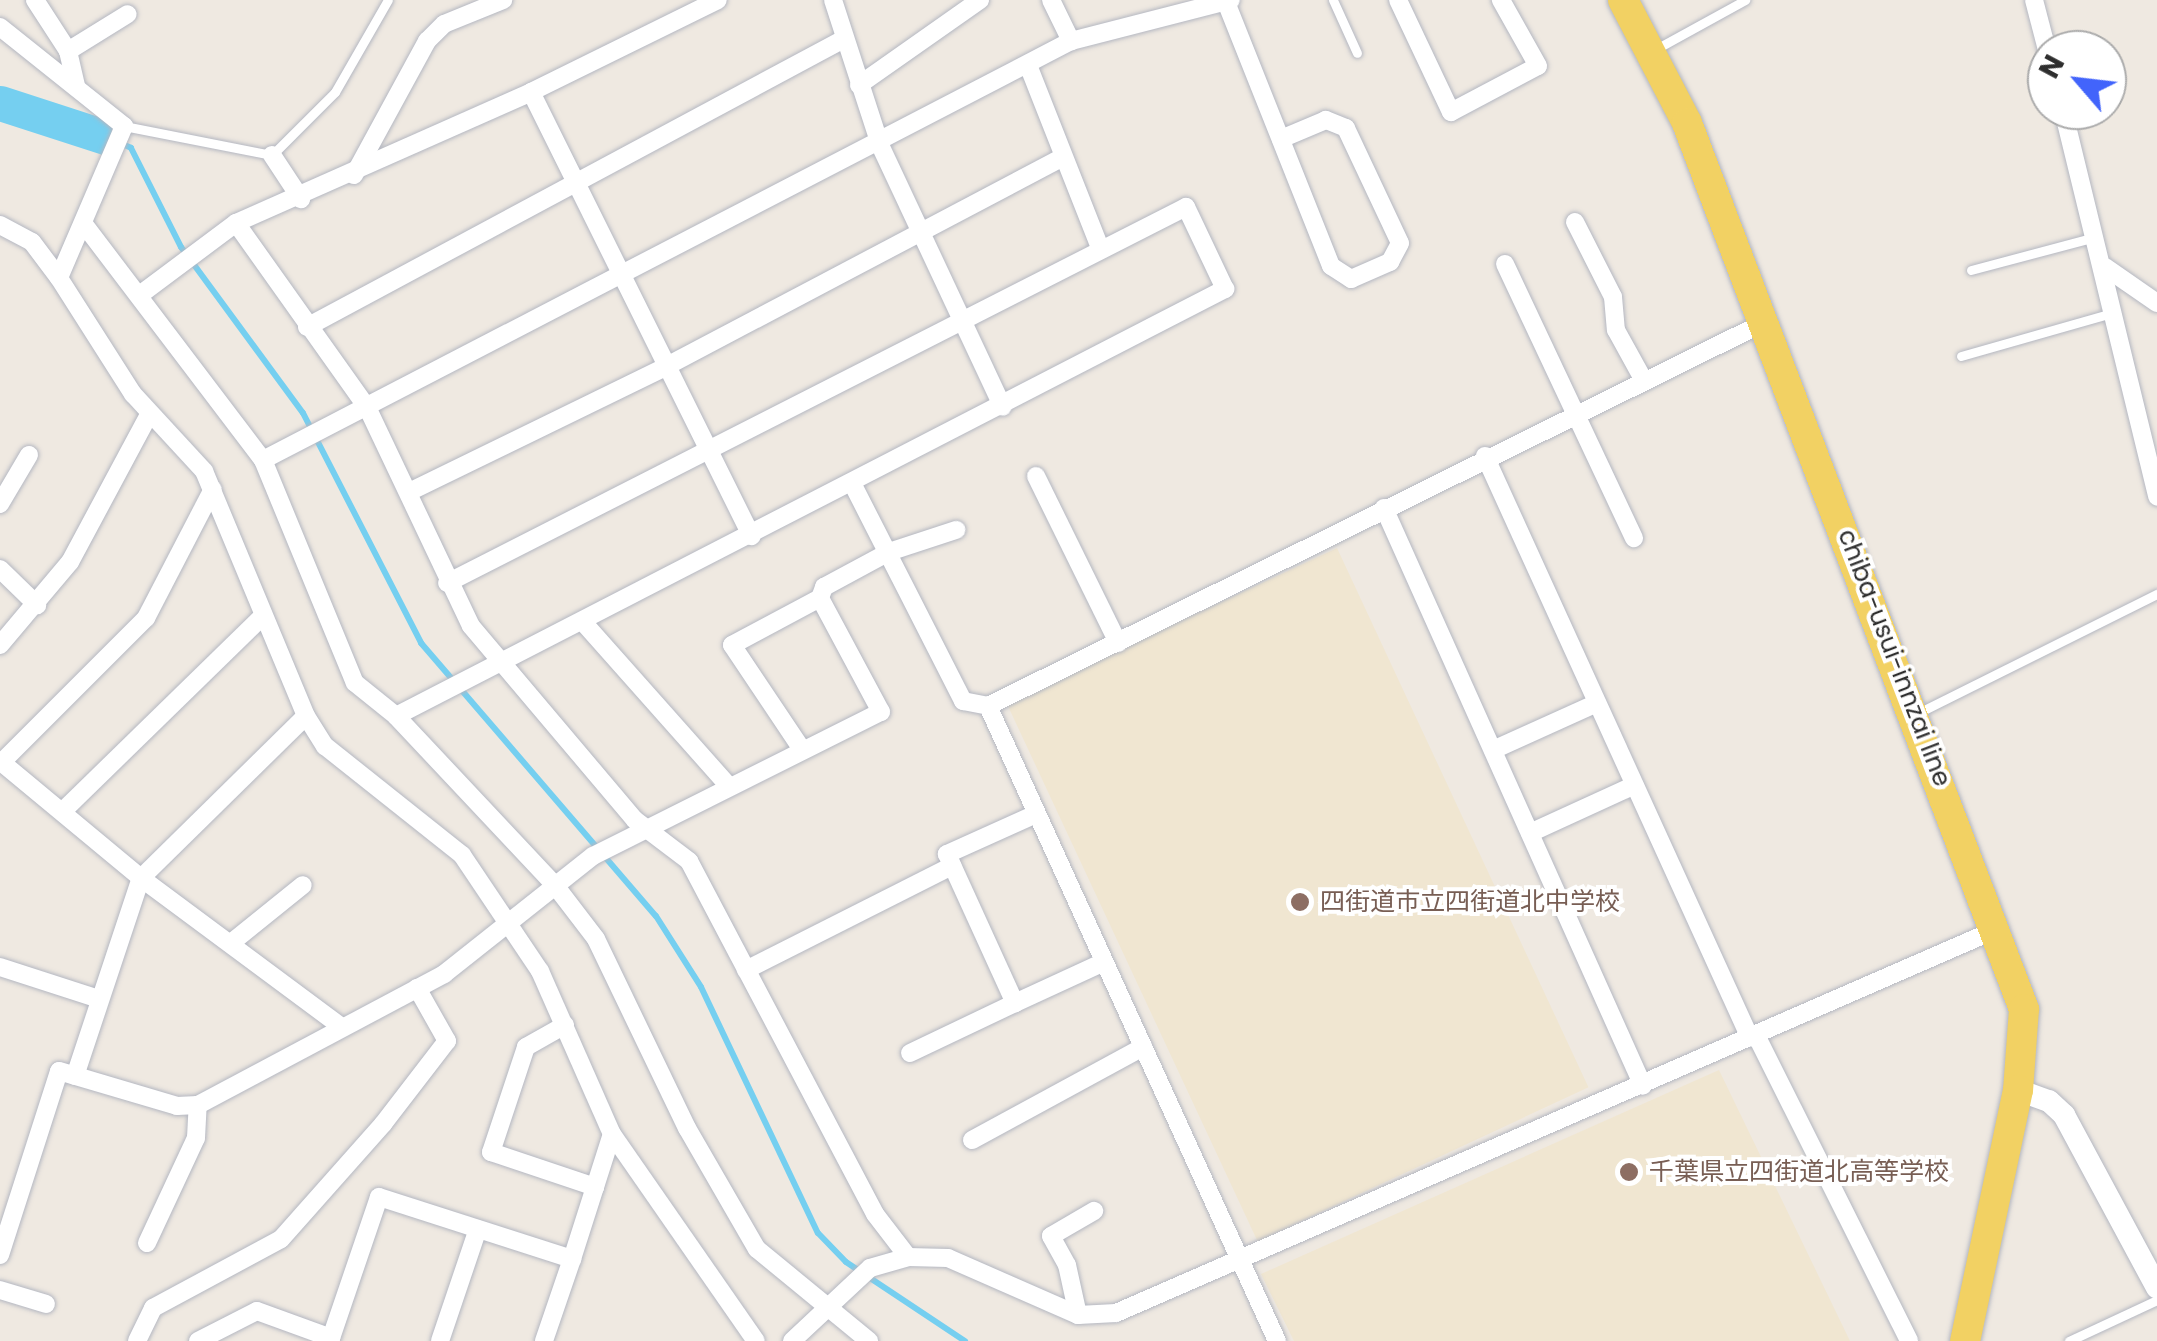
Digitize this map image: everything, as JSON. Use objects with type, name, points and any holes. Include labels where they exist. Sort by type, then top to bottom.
[{"type":"main road","name":"chiba-usui-innzai line","points":[[1623,0],[1653,51],[1763,323],[1916,715],[2024,1009],[2018,1090],[1965,1341]]},
{"type":"street","points":[[35,0],[68,51],[76,86]]},
{"type":"street","points":[[354,175],[427,42],[444,24],[503,0]]},
{"type":"street","points":[[141,294],[236,224],[354,175],[718,0]]},
{"type":"street","points":[[833,0],[880,146],[1003,407]]},
{"type":"street","points":[[859,84],[980,0]]},
{"type":"street","points":[[1050,0],[1072,41]]},
{"type":"street","points":[[1398,0],[1451,112],[1538,66],[1501,0]]},
{"type":"street","points":[[2034,0],[2042,30]]},
{"type":"street","points":[[262,460],[880,146],[1072,41],[1229,1],[1282,139],[1331,266],[1351,279],[1390,262],[1400,243],[1346,128],[1326,120],[1282,139]]},
{"type":"street","points":[[68,51],[128,14]]},
{"type":"street","points":[[0,27],[76,86],[119,136],[59,278]]},
{"type":"street","points":[[307,326],[844,39]]},
{"type":"street","points":[[1028,65],[1061,158],[1100,248]]},
{"type":"street","points":[[531,92],[577,180],[706,453],[751,536]]},
{"type":"street","points":[[2069,130],[2106,267],[2157,497]]},
{"type":"street","points":[[272,155],[300,200]]},
{"type":"street","points":[[409,492],[664,367],[1061,158]]},
{"type":"street","points":[[396,716],[450,684],[583,622],[1225,289],[1186,206],[447,583]]},
{"type":"street","points":[[1576,222],[1613,297],[1616,330],[1644,379]]},
{"type":"street","points":[[83,223],[141,294],[262,460],[355,684],[396,716],[554,884],[596,938],[687,1128],[757,1249],[868,1341]]},
{"type":"street","points":[[236,224],[368,408],[447,583],[497,660],[647,828],[688,862],[875,1214],[908,1257]]},
{"type":"street","points":[[0,225],[32,242],[150,414],[214,489],[262,617],[306,716],[324,746],[462,855],[508,929],[540,971],[612,1134],[756,1341]]},
{"type":"street","points":[[1504,264],[1634,538]]},
{"type":"street","points":[[2106,267],[2157,303]]},
{"type":"street","points":[[852,483],[963,701],[988,706],[1574,412],[1763,323]]},
{"type":"street","points":[[0,646],[70,562],[150,414]]},
{"type":"street","points":[[0,504],[29,456]]},
{"type":"street","points":[[1485,456],[1753,1037],[1908,1341]]},
{"type":"street","points":[[1036,476],[1118,643]]},
{"type":"street","points":[[214,489],[146,618],[1,762],[142,878],[340,1026]]},
{"type":"street","points":[[1384,508],[1643,1086]]},
{"type":"street","points":[[820,598],[880,712],[810,752],[802,748],[732,645],[820,598],[824,587],[889,552],[956,530]]},
{"type":"street","points":[[0,569],[37,604]]},
{"type":"street","points":[[64,810],[262,617]]},
{"type":"street","points":[[583,622],[727,784]]},
{"type":"street","points":[[1493,750],[1597,703]]},
{"type":"street","points":[[988,706],[1277,1341]]},
{"type":"street","points":[[76,1076],[142,878],[306,716]]},
{"type":"street","points":[[0,1254],[6,1215],[59,1071],[177,1106],[198,1104],[417,988],[508,929],[554,884],[600,853],[802,748]]},
{"type":"street","points":[[1530,833],[1634,785]]},
{"type":"street","points":[[1014,1004],[947,854],[1036,814]]},
{"type":"street","points":[[746,970],[952,866]]},
{"type":"street","points":[[231,943],[302,885]]},
{"type":"street","points":[[792,1341],[831,1309],[863,1272],[908,1257],[948,1258],[1078,1315],[1116,1313],[1242,1263],[1997,929]]},
{"type":"street","points":[[910,1053],[1104,962]]},
{"type":"street","points":[[0,968],[99,999]]},
{"type":"street","points":[[137,1341],[153,1308],[281,1239],[383,1124],[447,1041],[417,988]]},
{"type":"street","points":[[565,1025],[526,1048],[491,1152],[595,1186]]},
{"type":"street","points":[[972,1140],[1142,1047]]},
{"type":"street","points":[[2018,1090],[2049,1101],[2064,1115],[2157,1288]]},
{"type":"street","points":[[147,1242],[196,1138],[198,1104]]},
{"type":"street","points":[[544,1341],[612,1134]]},
{"type":"street","points":[[198,1341],[257,1311],[330,1340],[379,1198],[572,1260]]},
{"type":"street","points":[[1078,1315],[1067,1265],[1051,1236],[1094,1211]]},
{"type":"street","points":[[440,1341],[478,1229]]},
{"type":"street","points":[[0,1290],[46,1304]]},
{"type":"lane","points":[[119,136],[272,155],[335,92],[388,0]]},
{"type":"lane","points":[[1333,0],[1357,53]]},
{"type":"lane","points":[[1653,51],[1745,0]]},
{"type":"lane","points":[[1971,270],[2097,236]]},
{"type":"lane","points":[[1961,356],[2115,313]]},
{"type":"lane","points":[[1916,715],[2157,594]]},
{"type":"lane","points":[[2069,1341],[2157,1300]]},
{"type":"shaded area","name":"四街道市立四街道北中学校","points":[[1337,548],[1588,1087],[1258,1242],[1006,702]]},
{"type":"shaded area","name":"千葉県立四街道北高等学校","points":[[1719,1070],[1850,1341],[1294,1341],[1261,1274]]},
{"type":"waterway","points":[[0,103],[108,138]]},
{"type":"waterway","points":[[108,138],[131,148],[181,247],[303,413],[421,643],[656,916],[701,987],[818,1233],[846,1262],[965,1341]]},
{"type":"place","name":"四街道市立四街道北中学校","points":[[1300,902]]},
{"type":"place","name":"千葉県立四街道北高等学校","points":[[1629,1172]]}]
